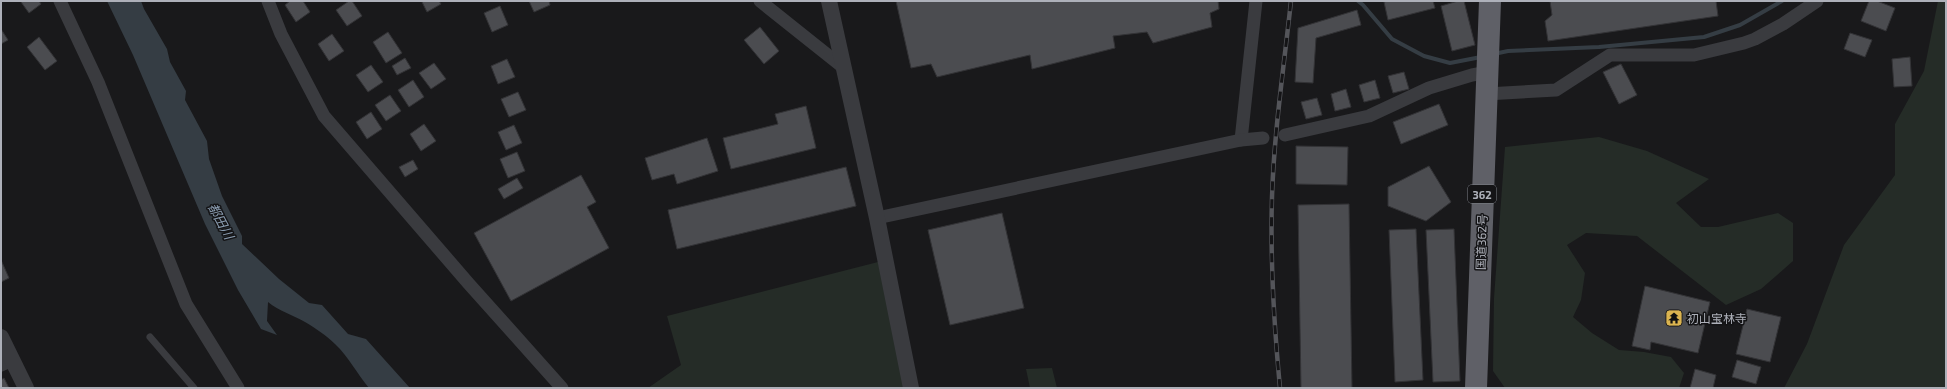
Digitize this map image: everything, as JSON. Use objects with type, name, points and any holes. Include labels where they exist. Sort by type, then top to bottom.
[{"type":"highway","name":"国道362号","points":[[1476,388],[1490,1]]},
{"type":"street","points":[[60,1],[98,82],[186,304],[238,388]]},
{"type":"street","points":[[268,1],[281,34],[324,116],[469,284],[562,388]]},
{"type":"street","points":[[760,1],[844,68]]},
{"type":"street","points":[[829,1],[877,218],[911,388]]},
{"type":"street","points":[[1241,140],[1256,1]]},
{"type":"street","points":[[1486,94],[1556,90],[1610,55],[1694,55],[1744,43],[1755,39],[1783,24],[1817,1]]},
{"type":"street","points":[[1285,135],[1369,116],[1430,88],[1472,75],[1488,72]]},
{"type":"street","points":[[877,218],[1241,140],[1263,138]]},
{"type":"street","points":[[1,337],[7,363],[26,388]]},
{"type":"lane","points":[[150,337],[194,388]]},
{"type":"shaded area","points":[[1938,1],[1946,1],[1946,388],[1784,388],[1807,344],[1844,245],[1895,175],[1895,124],[1924,71]]},
{"type":"shaded area","points":[[1599,137],[1647,151],[1709,179],[1676,203],[1701,227],[1718,227],[1778,213],[1793,223],[1793,261],[1761,289],[1726,305],[1637,236],[1586,233],[1567,245],[1585,273],[1581,300],[1573,317],[1592,333],[1619,350],[1644,352],[1671,357],[1684,373],[1679,388],[1505,388],[1493,371],[1494,298],[1505,147]]},
{"type":"shaded area","points":[[878,262],[909,388],[648,388],[681,365],[667,316]]},
{"type":"shaded area","points":[[1052,368],[1057,388],[1030,388],[1026,369]]},
{"type":"water","name":"都田川","points":[[107,1],[141,1],[167,49],[170,62],[186,91],[185,100],[207,141],[209,159],[222,196],[242,236],[242,244],[279,279],[309,303],[322,305],[348,334],[366,339],[410,388],[369,388],[345,354],[328,338],[317,329],[268,302],[267,321],[277,335],[261,329],[238,290],[205,224],[133,55]]},
{"type":"building","points":[[39,1],[41,4],[29,13],[21,2]]},
{"type":"building","points":[[290,1],[303,1],[310,12],[296,22],[285,5]]},
{"type":"building","points":[[349,1],[352,1],[362,16],[347,26],[336,10]]},
{"type":"building","points":[[439,1],[441,4],[427,12],[422,2]]},
{"type":"building","points":[[529,1],[549,1],[550,5],[534,12]]},
{"type":"building","points":[[896,1],[1218,1],[1219,9],[1210,13],[1212,27],[1153,43],[1147,32],[1113,36],[1115,48],[1032,69],[1030,55],[937,77],[931,64],[911,68]]},
{"type":"building","points":[[1433,1],[1435,8],[1388,20],[1384,2]]},
{"type":"building","points":[[1458,1],[1464,1],[1475,45],[1452,51],[1441,6]]},
{"type":"building","points":[[1550,1],[1716,1],[1718,16],[1548,41],[1545,21],[1552,15]]},
{"type":"building","points":[[1869,1],[1877,1],[1895,8],[1886,31],[1861,21]]},
{"type":"building","points":[[500,6],[508,25],[492,32],[484,13]]},
{"type":"building","points":[[1357,10],[1361,25],[1316,38],[1313,83],[1295,82],[1298,28]]},
{"type":"building","points":[[760,27],[779,51],[764,64],[744,40]]},
{"type":"building","points":[[1,29],[8,40],[1,44]]},
{"type":"building","points":[[388,32],[402,53],[386,63],[373,42]]},
{"type":"building","points":[[1850,33],[1872,40],[1865,57],[1844,49]]},
{"type":"building","points":[[332,34],[344,51],[329,61],[318,44]]},
{"type":"building","points":[[39,37],[57,61],[45,70],[27,47]]},
{"type":"building","points":[[1910,57],[1912,86],[1894,87],[1892,59]]},
{"type":"building","points":[[405,58],[411,68],[397,75],[392,66]]},
{"type":"building","points":[[507,59],[515,77],[498,84],[491,66]]},
{"type":"building","points":[[434,63],[446,79],[431,89],[419,73]]},
{"type":"building","points":[[1621,64],[1637,95],[1619,104],[1603,72]]},
{"type":"building","points":[[371,65],[383,82],[368,92],[356,75]]},
{"type":"building","points":[[1404,72],[1409,89],[1393,93],[1388,76]]},
{"type":"building","points":[[413,80],[424,97],[409,107],[398,90]]},
{"type":"building","points":[[1375,80],[1380,98],[1364,102],[1359,85]]},
{"type":"building","points":[[1346,89],[1351,107],[1335,111],[1331,94]]},
{"type":"building","points":[[518,92],[526,110],[509,117],[501,99]]},
{"type":"building","points":[[390,95],[401,111],[386,121],[375,105]]},
{"type":"building","points":[[1317,98],[1322,115],[1306,119],[1301,102]]},
{"type":"building","points":[[1439,104],[1448,125],[1401,144],[1393,122]]},
{"type":"building","points":[[806,106],[816,148],[731,169],[723,138],[778,124],[775,114]]},
{"type":"building","points":[[371,112],[382,129],[367,139],[356,122]]},
{"type":"building","points":[[424,124],[436,141],[421,151],[410,134]]},
{"type":"building","points":[[514,125],[522,143],[506,150],[498,132]]},
{"type":"building","points":[[707,138],[718,171],[677,184],[674,174],[652,180],[645,158]]},
{"type":"building","points":[[1296,146],[1348,147],[1347,185],[1296,184]]},
{"type":"building","points":[[517,152],[525,171],[508,178],[500,159]]},
{"type":"building","points":[[413,160],[418,169],[405,177],[399,167]]},
{"type":"building","points":[[1429,166],[1451,202],[1426,221],[1388,206],[1388,187]]},
{"type":"building","points":[[846,167],[856,206],[677,249],[668,210]]},
{"type":"building","points":[[581,175],[596,202],[587,207],[609,248],[511,301],[474,233]]},
{"type":"building","points":[[517,178],[523,188],[504,199],[498,189]]},
{"type":"building","points":[[1349,204],[1352,388],[1301,388],[1298,205]]},
{"type":"building","points":[[1002,213],[1024,308],[950,325],[928,230]]},
{"type":"building","points":[[1416,229],[1423,380],[1395,382],[1389,230]]},
{"type":"building","points":[[1454,229],[1460,381],[1433,382],[1426,230]]},
{"type":"building","points":[[1,260],[9,278],[1,282]]},
{"type":"building","points":[[1645,286],[1710,302],[1698,353],[1651,342],[1650,350],[1632,346]]},
{"type":"building","points":[[1747,309],[1781,317],[1770,362],[1736,354]]},
{"type":"building","points":[[1737,360],[1761,367],[1756,384],[1732,377]]},
{"type":"building","points":[[1695,369],[1716,375],[1713,388],[1690,388]]},
{"type":"building","points":[[4,378],[9,388],[1,388],[1,380]]},
{"type":"waterway","points":[[1358,1],[1392,39],[1424,56],[1450,63],[1481,57]]},
{"type":"waterway","points":[[1494,54],[1508,51],[1599,47],[1704,37],[1740,25],[1782,1]]},
{"type":"railway","points":[[1280,388],[1273,293],[1272,197],[1277,124],[1291,1]]},
{"type":"place","name":"初山宝林寺","points":[[1674,318]]}]
